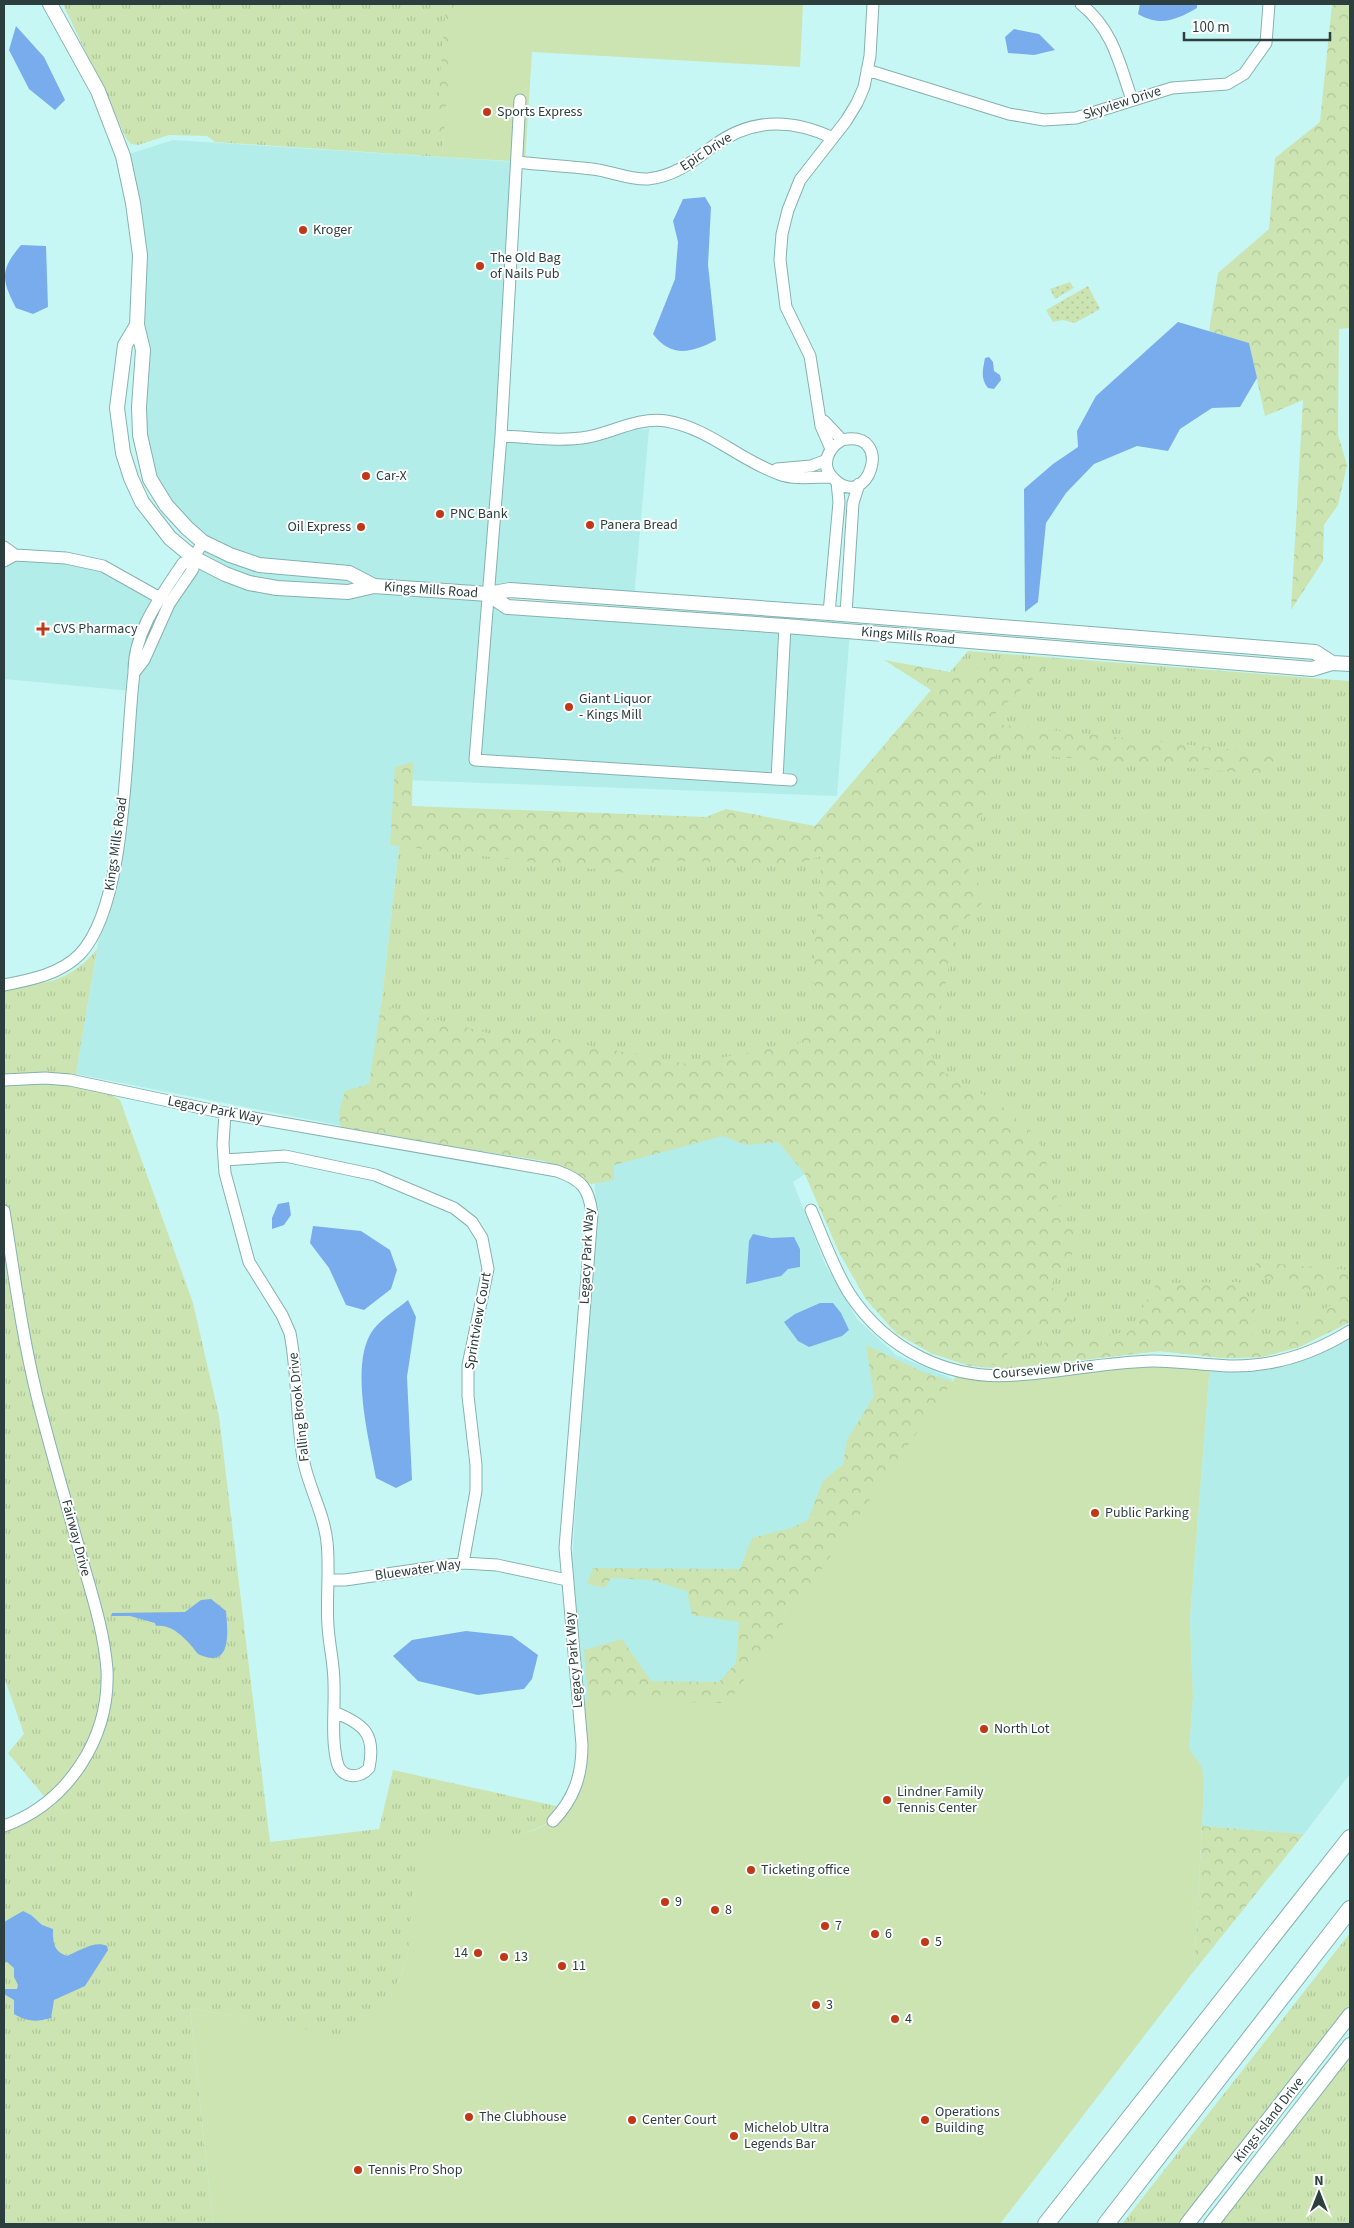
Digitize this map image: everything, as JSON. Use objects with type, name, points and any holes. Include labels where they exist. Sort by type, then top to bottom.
[{"type":"highway","points":[[1046,2224],[1350,1838]]},
{"type":"highway","points":[[1106,2224],[1350,1909]]},
{"type":"main road","points":[[50,4],[98,91],[123,156],[133,203],[140,255],[137,325],[143,350],[139,407],[140,436],[145,462],[150,479],[166,505],[203,542]]},
{"type":"main road","points":[[137,325],[124,345],[117,408],[123,453],[131,478],[142,502],[155,521],[193,560]]},
{"type":"main road","name":"Kings Mills Road","points":[[203,542],[230,555],[258,565],[349,573],[374,586]]},
{"type":"main road","name":"Kings Mills Road","points":[[193,560],[249,583],[277,588],[348,592],[374,586],[488,594],[519,591],[846,614],[1315,652],[1332,663]]},
{"type":"main road","name":"Kings Mills Road","points":[[488,594],[507,607],[785,626],[1312,669],[1332,663],[1350,664]]},
{"type":"main road","name":"Kings Island Drive","points":[[1187,2224],[1350,2015]]},
{"type":"main road","name":"Kings Island Drive","points":[[1211,2224],[1350,2045]]},
{"type":"street","points":[[829,613],[840,502],[829,454],[820,426],[810,356],[792,324],[786,307],[780,260],[782,234],[788,210],[800,180],[858,104],[867,70],[873,4]]},
{"type":"street","points":[[1081,4],[1093,14],[1112,41],[1132,100]]},
{"type":"street","name":"Skyview Drive","points":[[867,70],[1009,114],[1044,120],[1076,118],[1172,88],[1227,84],[1244,74],[1266,43],[1269,4]]},
{"type":"street","points":[[520,100],[501,436],[475,760],[791,780]]},
{"type":"street","name":"Epic Drive","points":[[517,162],[593,169],[648,179],[683,168],[734,134],[762,124],[804,126],[833,138]]},
{"type":"street","points":[[819,416],[842,440],[857,440],[869,448],[873,461],[871,473],[859,484],[853,503],[846,614]]},
{"type":"street","points":[[501,436],[565,439],[590,437],[642,422],[664,421],[684,425],[708,434],[745,460],[780,475],[834,480],[844,485],[859,484]]},
{"type":"street","points":[[765,468],[795,469],[811,466],[829,454],[842,440]]},
{"type":"street","name":"Kings Mills Road","points":[[134,673],[144,660],[169,604],[193,569],[193,560],[203,542]]},
{"type":"street","points":[[4,547],[15,555]]},
{"type":"street","points":[[4,561],[15,555],[66,558],[103,566],[160,598]]},
{"type":"street","name":"Kings Mills Road","points":[[4,985],[39,976],[72,961],[86,948],[104,914],[115,864],[134,673],[133,656],[144,628],[160,598],[183,563],[193,560]]},
{"type":"street","points":[[777,779],[785,626]]},
{"type":"street","name":"Legacy Park Way","points":[[4,1080],[45,1078],[70,1080],[225,1113],[557,1171],[573,1177],[584,1187],[590,1199],[592,1214],[565,1548],[582,1745],[582,1767],[574,1792],[565,1808],[553,1821]]},
{"type":"street","name":"Falling Brook Drive","points":[[225,1113],[225,1173],[249,1262],[282,1315],[290,1333],[303,1460],[310,1486],[321,1511],[327,1542],[328,1627],[334,1667],[334,1712],[337,1763],[343,1773],[351,1776],[361,1776],[369,1768],[371,1740],[365,1729],[353,1720],[334,1712]]},
{"type":"street","name":"Sprintview Court","points":[[224,1160],[285,1156],[375,1175],[454,1208],[472,1222],[482,1238],[488,1269],[468,1365],[468,1396],[476,1466],[476,1491],[463,1562]]},
{"type":"street","name":"Courseview Drive","points":[[811,1210],[849,1292],[876,1326],[905,1349],[924,1360],[959,1372],[981,1375],[1018,1375],[1119,1363],[1155,1361],[1250,1365],[1300,1356],[1334,1341],[1350,1331]]},
{"type":"street","name":"Fairway Drive","points":[[4,1211],[37,1396],[99,1621],[107,1672],[102,1716],[93,1744],[78,1770],[48,1801],[30,1814],[4,1826]]},
{"type":"street","name":"Bluewater Way","points":[[328,1580],[345,1580],[463,1562],[497,1565],[567,1580]]},
{"type":"shaded area","points":[[173,140],[517,162],[501,436],[649,429],[634,599],[489,594],[507,607],[850,631],[837,796],[404,780],[403,812],[367,1131],[76,1074],[103,914],[110,893],[131,691],[4,679],[4,561],[15,555],[103,566],[169,604],[203,542],[187,528],[145,462],[140,283],[123,156]]},
{"type":"shaded area","points":[[780,1118],[805,1174],[793,1182],[825,1264],[858,1320],[896,1355],[953,1379],[728,1704],[584,1700],[571,1574],[596,1213],[594,1167]]},
{"type":"shaded area","points":[[1350,1331],[1350,1774],[1304,1834],[1202,1826],[1204,1789],[1189,1749],[1193,1697],[1190,1619],[1210,1364],[1279,1361]]},
{"type":"green space","points":[[63,4],[454,4],[442,157],[215,142],[207,136],[169,135],[138,145],[131,144],[126,138]]},
{"type":"green space","points":[[446,4],[466,4],[451,142],[436,130]]},
{"type":"green space","name":"Sports Express","points":[[454,4],[803,4],[800,67],[532,52],[525,162],[442,157]]},
{"type":"green space","points":[[1332,4],[1350,4],[1350,328],[1339,329],[1338,435],[1347,465],[1338,505],[1324,525],[1323,561],[1291,610],[1303,400],[1265,416],[1249,344],[1209,331],[1218,273],[1269,229],[1275,158],[1320,122]]},
{"type":"green space","points":[[1070,282],[1074,288],[1055,299],[1050,289]]},
{"type":"green space","points":[[1088,286],[1100,309],[1075,323],[1063,320],[1053,322],[1046,310]]},
{"type":"green space","points":[[968,651],[1350,681],[1350,1322],[1299,1347],[1261,1357],[1224,1358],[1160,1351],[1005,1369],[970,1366],[931,1353],[896,1333],[866,1299],[840,1254],[780,1118],[367,1131],[403,812],[816,829]]},
{"type":"green space","points":[[984,658],[1049,664],[985,723],[1275,754],[1272,775],[997,752],[968,873],[990,895],[956,929],[932,1055],[938,1069],[1001,1105],[1039,1140],[1062,1213],[1078,1236],[1066,1274],[1056,1273],[1051,1287],[1079,1307],[1070,1327],[1031,1331],[996,1365],[970,1366],[931,1353],[896,1333],[866,1299],[840,1254],[805,1174],[778,1142],[746,1145],[723,1136],[614,1165],[614,1180],[591,1184],[544,1161],[341,1129],[339,1112],[345,1091],[369,1084],[381,1005],[515,1040],[529,1034],[687,1064],[800,1043],[821,1011],[817,989],[812,981],[822,856],[793,865],[660,860],[626,873],[390,845],[395,767],[413,762],[412,806],[706,817],[726,809],[815,826],[931,690],[884,660],[972,676]]},
{"type":"green space","points":[[97,949],[76,1074],[120,1100],[193,1303],[219,1416],[270,1842],[379,1829],[393,1770],[565,1808],[540,1827],[526,1832],[497,1836],[450,1836],[408,1951],[401,1978],[353,2039],[190,2008],[213,2224],[4,2224],[4,1826],[48,1801],[8,1753],[24,1734],[4,1677],[4,987],[32,985],[55,980],[77,969]]},
{"type":"green space","points":[[1256,1262],[1350,1270],[1350,1322],[1299,1347],[1261,1357],[1224,1358],[1160,1351],[1042,1364],[1029,1354],[1044,1343],[1129,1332],[1157,1283],[1239,1282],[1258,1315],[1248,1331],[1259,1340],[1342,1300],[1254,1275]]},
{"type":"green space","points":[[866,1345],[923,1372],[967,1386],[779,1706],[590,1720],[584,1650],[622,1639],[651,1681],[719,1682],[736,1663],[739,1622],[692,1615],[687,1591],[651,1580],[611,1578],[605,1588],[587,1584],[593,1568],[740,1569],[752,1538],[791,1528],[808,1520],[823,1481],[843,1464],[847,1440],[874,1396]]},
{"type":"green space","name":"Lindner Family Tennis Center","points":[[1119,1363],[1210,1364],[1190,1619],[1193,1697],[1189,1749],[1202,1767],[1204,1789],[1194,1971],[1000,2224],[213,2224],[190,2008],[353,2038],[401,1978],[408,1951],[416,1861],[428,1843],[450,1836],[514,1835],[535,1830],[553,1821],[582,1767],[578,1700],[728,1703],[959,1372],[981,1375]]},
{"type":"green space","points":[[1202,1826],[1304,1834],[1194,1971]]},
{"type":"green space","points":[[1350,1933],[1350,2006],[1179,2224],[1122,2224]]},
{"type":"green space","points":[[1350,2056],[1350,2224],[1220,2224]]},
{"type":"water","points":[[1140,4],[1197,4],[1197,8],[1175,19],[1161,21],[1138,14]]},
{"type":"water","points":[[16,26],[44,57],[65,100],[55,110],[29,89],[9,50]]},
{"type":"water","points":[[1014,29],[1039,34],[1055,50],[1034,55],[1008,53],[1005,37]]},
{"type":"water","points":[[705,197],[711,207],[708,265],[716,340],[699,348],[682,351],[675,350],[660,342],[653,334],[675,279],[678,242],[673,221],[683,199]]},
{"type":"water","points":[[21,245],[46,246],[48,307],[33,314],[16,308],[5,282],[6,268],[9,261]]},
{"type":"water","points":[[1178,322],[1249,343],[1257,378],[1240,407],[1212,408],[1180,429],[1168,451],[1137,446],[1094,464],[1066,493],[1046,523],[1038,602],[1025,612],[1024,489],[1053,464],[1078,447],[1077,431],[1096,396]]},
{"type":"water","points":[[989,357],[993,362],[994,371],[1000,375],[1001,380],[994,389],[988,388],[983,377],[985,358]]},
{"type":"water","points":[[289,1202],[291,1215],[284,1225],[272,1229],[272,1218],[278,1204]]},
{"type":"water","points":[[313,1226],[361,1231],[390,1250],[397,1270],[391,1289],[364,1310],[346,1305],[329,1268],[310,1243]]},
{"type":"water","points":[[753,1234],[771,1238],[794,1237],[800,1249],[800,1267],[788,1269],[781,1276],[746,1284],[749,1241]]},
{"type":"water","points":[[408,1300],[416,1317],[407,1377],[412,1480],[396,1488],[376,1478],[363,1402],[362,1362],[366,1344],[373,1330]]},
{"type":"water","points":[[820,1303],[833,1303],[841,1313],[849,1330],[842,1336],[809,1347],[798,1341],[784,1322],[795,1314]]},
{"type":"water","points":[[211,1599],[226,1611],[226,1647],[217,1657],[209,1658],[198,1654],[180,1634],[168,1627],[156,1626],[155,1623],[130,1616],[111,1616],[112,1613],[185,1612],[201,1600]]},
{"type":"water","points":[[466,1631],[512,1636],[538,1655],[532,1679],[524,1689],[478,1695],[418,1681],[393,1656],[412,1640]]},
{"type":"water","points":[[23,1911],[31,1915],[42,1925],[53,1929],[56,1949],[62,1954],[67,1956],[97,1944],[107,1946],[108,1950],[85,1986],[54,2000],[51,2018],[36,2021],[24,2019],[14,2014],[14,2000],[4,1994],[4,1989],[17,1989],[18,1985],[14,1977],[14,1968],[7,1962],[4,1963],[4,1922]]},
{"type":"place","name":"Sports Express","points":[[487,112]]},
{"type":"place","name":"Kroger","points":[[303,230]]},
{"type":"place","name":"The Old Bag of Nails Pub","points":[[480,266]]},
{"type":"place","name":"Car-X","points":[[366,476]]},
{"type":"place","name":"PNC Bank","points":[[440,514]]},
{"type":"place","name":"Panera Bread","points":[[590,525]]},
{"type":"place","name":"Oil Express","points":[[361,527]]},
{"type":"place","name":"CVS Pharmacy","points":[[43,629]]},
{"type":"place","name":"Giant Liquor - Kings Mill","points":[[569,707]]},
{"type":"place","name":"Public Parking","points":[[1095,1513]]},
{"type":"place","name":"North Lot","points":[[984,1729]]},
{"type":"place","name":"Lindner Family Tennis Center","points":[[887,1800]]},
{"type":"place","name":"Ticketing office","points":[[751,1870]]},
{"type":"place","name":"9","points":[[665,1902]]},
{"type":"place","name":"8","points":[[715,1910]]},
{"type":"place","name":"7","points":[[825,1926]]},
{"type":"place","name":"6","points":[[875,1934]]},
{"type":"place","name":"5","points":[[925,1942]]},
{"type":"place","name":"14","points":[[478,1953]]},
{"type":"place","name":"13","points":[[504,1957]]},
{"type":"place","name":"11","points":[[562,1966]]},
{"type":"place","name":"3","points":[[816,2005]]},
{"type":"place","name":"4","points":[[895,2019]]},
{"type":"place","name":"The Clubhouse","points":[[469,2117]]},
{"type":"place","name":"Center Court","points":[[632,2120]]},
{"type":"place","name":"Operations Building","points":[[925,2120]]},
{"type":"place","name":"Michelob Ultra Legends Bar","points":[[734,2136]]},
{"type":"place","name":"Tennis Pro Shop","points":[[358,2170]]}]
